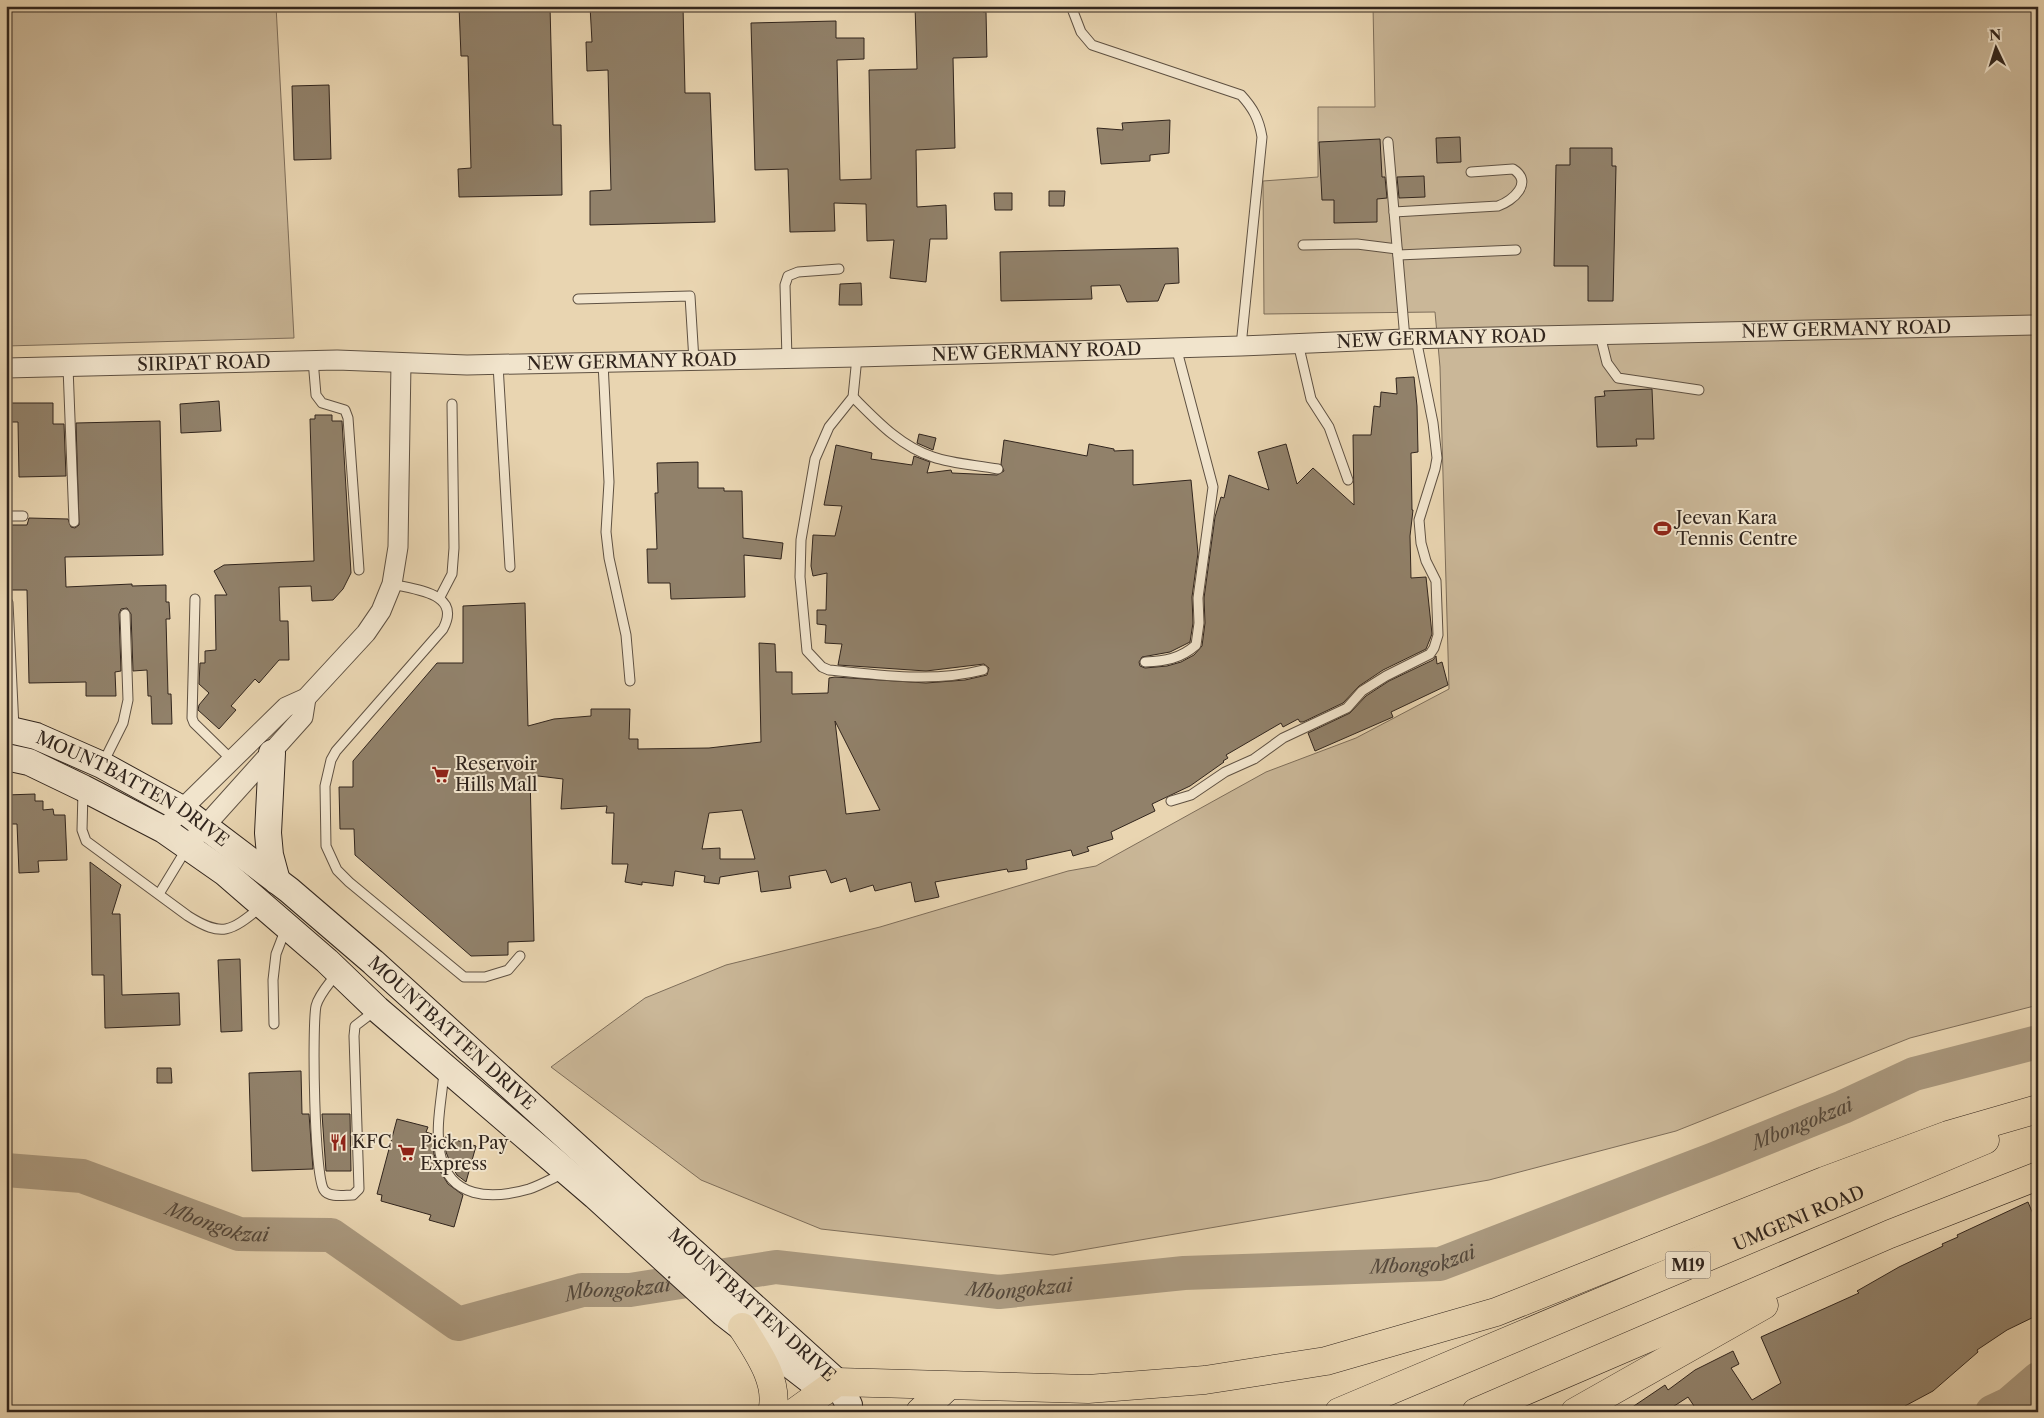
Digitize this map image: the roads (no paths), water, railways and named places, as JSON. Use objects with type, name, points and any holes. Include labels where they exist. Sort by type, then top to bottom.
[{"type":"highway","points":[[795,1412],[841,1397],[948,1386],[1088,1389],[1205,1380],[1326,1361],[1496,1312],[1824,1181],[1948,1135],[2038,1109]]},
{"type":"highway","name":"UMGENI ROAD","points":[[1339,1412],[2038,1117]]},
{"type":"highway","points":[[1476,1412],[1890,1234],[2038,1176]]},
{"type":"highway","points":[[1575,1412],[1890,1234]]},
{"type":"highway","points":[[733,1320],[771,1381],[772,1412]]},
{"type":"highway","points":[[920,1412],[948,1386]]},
{"type":"main road","name":"MOUNTBATTEN DRIVE","points":[[10,730],[36,736],[102,765],[182,809],[278,881],[374,962],[782,1332],[841,1397]]},
{"type":"main road","points":[[272,753],[268,833],[270,856],[278,881]]},
{"type":"main road","name":"MOUNTBATTEN DRIVE","points":[[6,757],[28,762],[83,788],[164,830],[188,846],[287,925],[377,1009],[567,1172],[733,1320],[841,1397]]},
{"type":"street","name":"NEW GERMANY ROAD","points":[[400,363],[498,365],[787,359],[1241,346],[1411,339],[2038,324]]},
{"type":"street","name":"SIRIPAT ROAD","points":[[6,368],[313,360],[400,363]]},
{"type":"street","points":[[164,830],[182,809],[286,707],[306,698],[366,633],[380,612],[392,584],[398,547],[400,363]]},
{"type":"street","points":[[188,846],[303,717],[306,698]]},
{"type":"lane","points":[[1070,6],[1081,32],[1092,45],[1241,95],[1253,108],[1259,122],[1262,137],[1241,346]]},
{"type":"lane","points":[[1171,801],[1191,794],[1220,775],[1254,759],[1283,738],[1347,708],[1362,691],[1386,676],[1430,654],[1434,648],[1438,634],[1436,581],[1426,561],[1421,543],[1419,520],[1436,469],[1436,441],[1411,339],[1398,252],[1388,142]]},
{"type":"lane","points":[[1394,212],[1498,206],[1512,200],[1521,188],[1522,177],[1513,169],[1470,172]]},
{"type":"lane","points":[[1303,244],[1357,244],[1398,252],[1516,250]]},
{"type":"lane","points":[[787,359],[786,285],[788,276],[798,272],[839,269]]},
{"type":"lane","points":[[578,299],[690,296],[694,361]]},
{"type":"lane","points":[[1600,335],[1607,363],[1618,378],[1699,390]]},
{"type":"lane","points":[[1298,344],[1311,399],[1328,427],[1348,480]]},
{"type":"lane","points":[[1144,662],[1164,661],[1178,657],[1196,644],[1199,623],[1198,598],[1213,487],[1176,347]]},
{"type":"lane","points":[[857,357],[852,398],[829,427],[815,459],[810,486],[801,540],[800,577],[807,651],[822,667],[839,671],[878,675],[950,678],[983,670]]},
{"type":"lane","points":[[313,360],[316,395],[322,404],[345,410],[348,418],[358,570]]},
{"type":"lane","points":[[603,363],[609,482],[606,532],[609,558],[626,635],[630,681]]},
{"type":"lane","points":[[498,365],[510,567]]},
{"type":"lane","points":[[68,367],[74,522]]},
{"type":"lane","points":[[852,398],[886,430],[909,446],[934,457],[998,469]]},
{"type":"lane","points":[[440,598],[452,574],[454,548],[452,404]]},
{"type":"lane","points":[[6,516],[23,516]]},
{"type":"lane","points":[[392,584],[433,594],[440,598],[448,612],[447,623],[336,751],[331,760],[325,786],[326,846],[338,870],[349,882],[464,977],[485,977],[508,970],[520,956]]},
{"type":"lane","points":[[6,599],[9,612],[10,730]]},
{"type":"lane","points":[[195,600],[192,718],[194,724],[232,760]]},
{"type":"lane","points":[[102,765],[126,714],[128,700],[126,614]]},
{"type":"lane","points":[[83,788],[82,830],[86,841],[188,916],[206,927],[215,929],[237,926],[263,905]]},
{"type":"lane","points":[[159,894],[188,846]]},
{"type":"lane","points":[[274,1024],[273,980],[276,954],[287,925]]},
{"type":"lane","points":[[338,971],[319,999],[315,1020],[314,1100],[318,1159],[320,1182],[324,1192],[330,1195],[353,1195],[359,1189],[355,1026],[377,1009]]},
{"type":"lane","points":[[444,1067],[439,1128],[440,1152],[446,1171],[461,1188],[478,1194],[502,1195],[530,1188],[567,1172]]},
{"type":"waterway","name":"Mbongokzai","points":[[6,1170],[82,1176],[239,1234],[331,1235],[458,1324],[582,1290],[630,1290],[776,1267],[999,1292],[1184,1273],[1440,1264],[1714,1159],[1843,1107],[1914,1074],[2038,1042]]},
{"type":"waterway","points":[[1992,1412],[2009,1404],[2038,1379]]},
{"type":"place","name":"Jeevan Kara Tennis Centre","points":[[1662,528]]},
{"type":"place","name":"Reservoir Hills Mall","points":[[441,774]]},
{"type":"place","name":"KFC","points":[[338,1142]]},
{"type":"place","name":"Pick n Pay Express","points":[[406,1153]]}]
